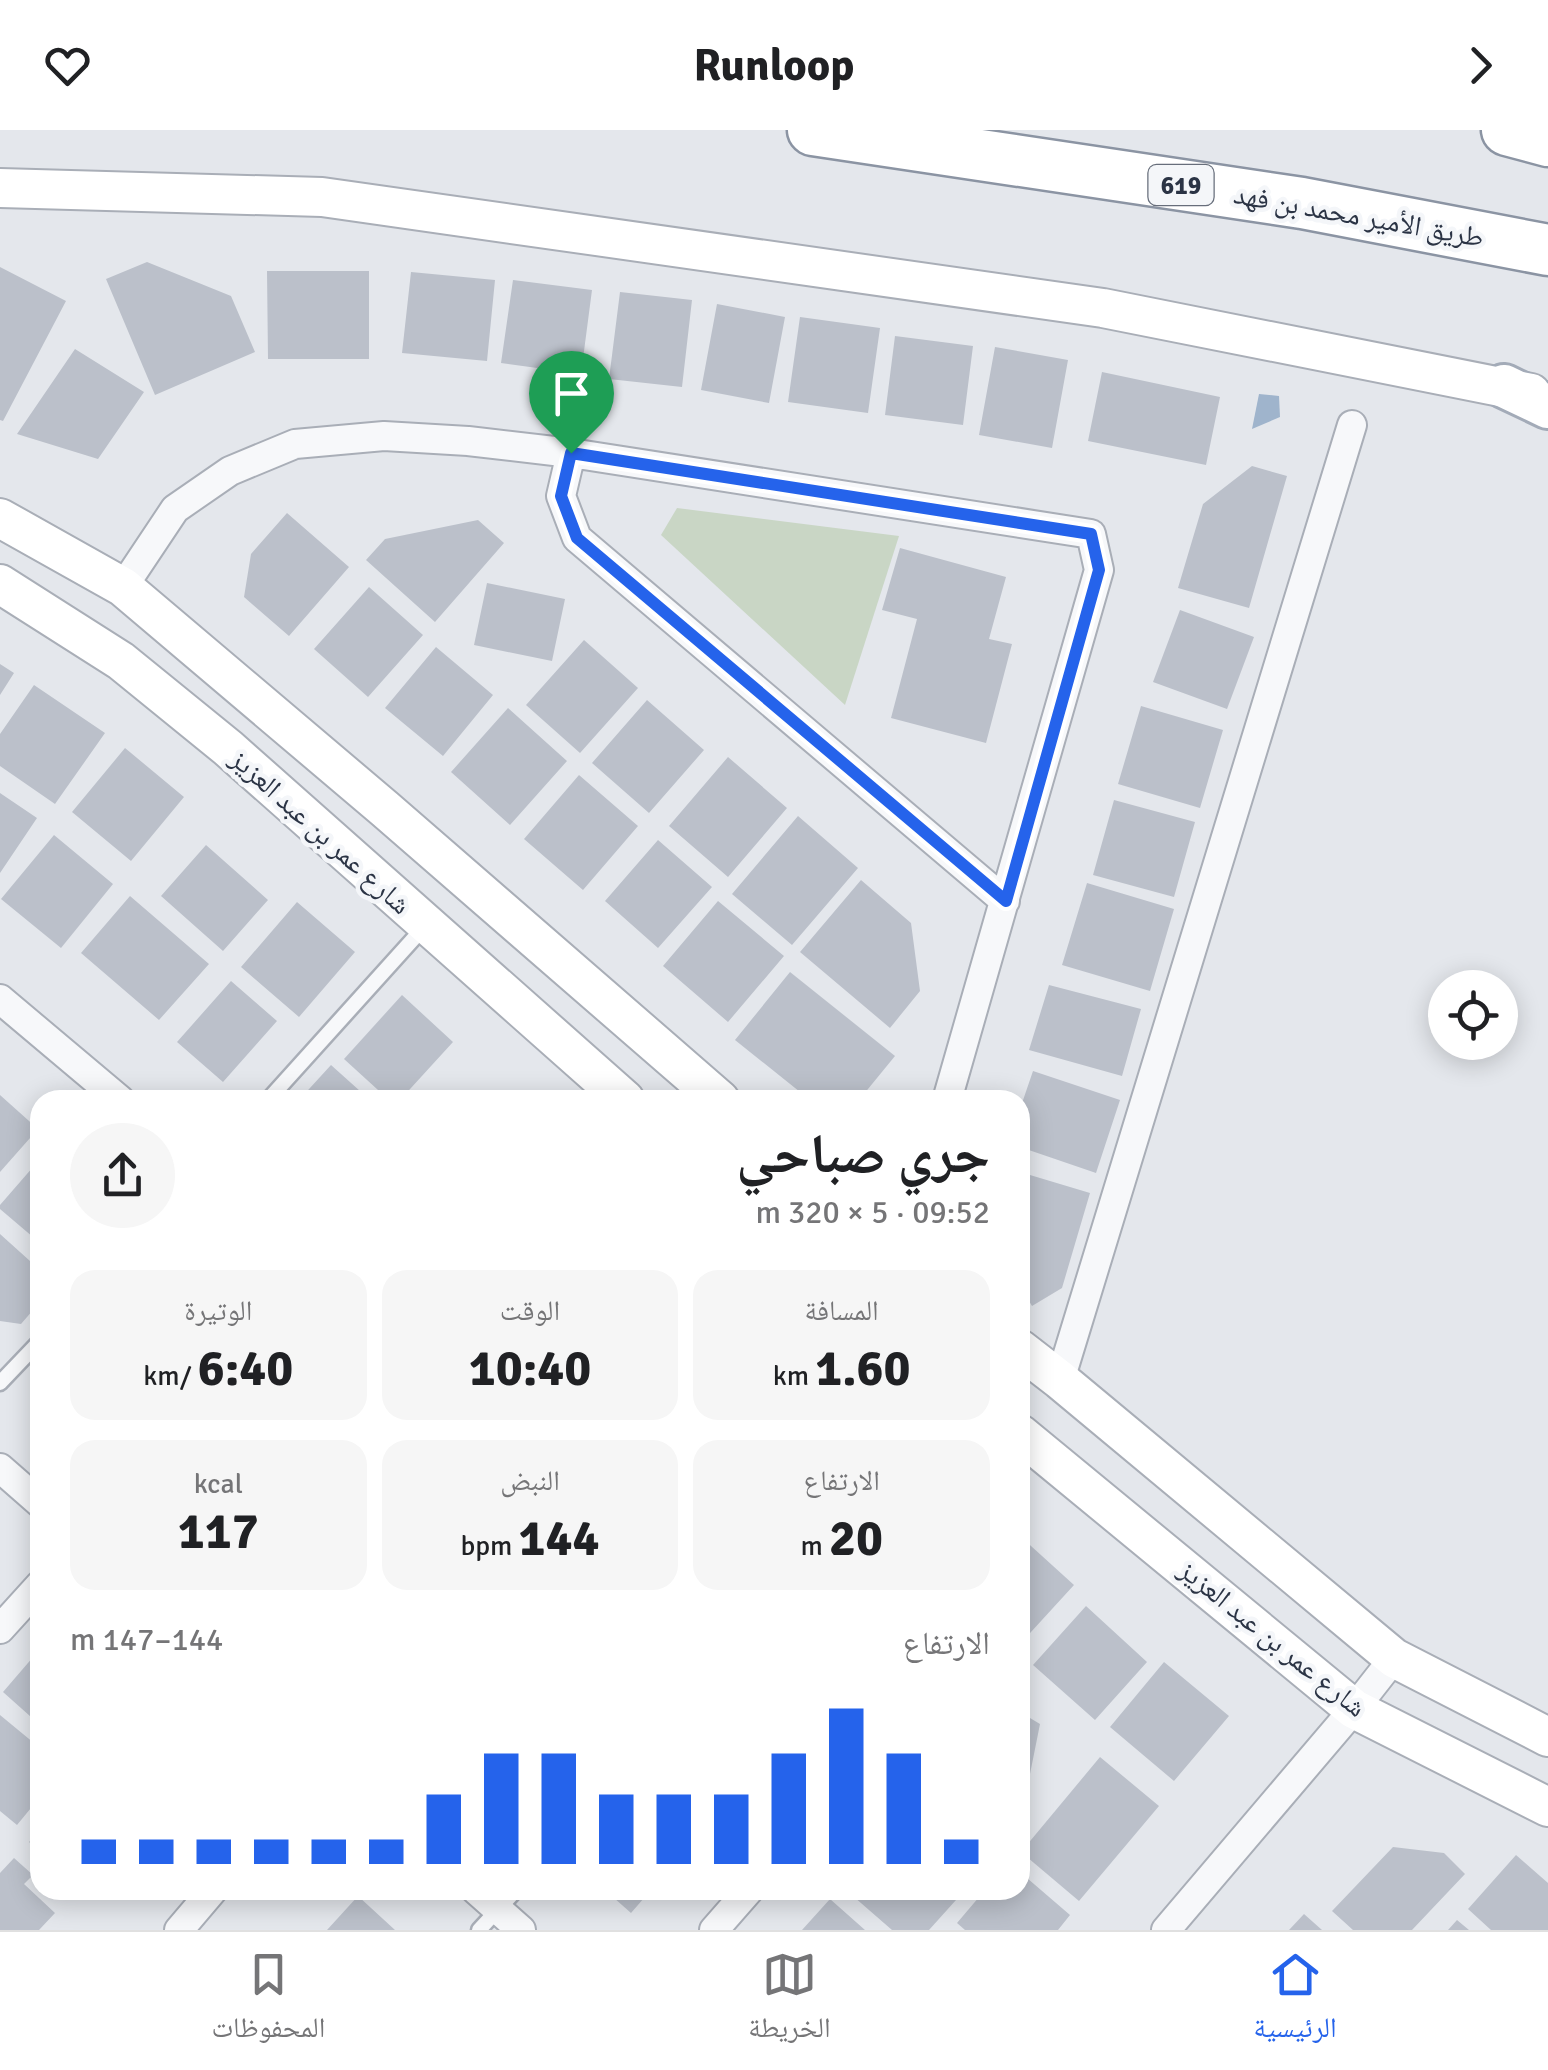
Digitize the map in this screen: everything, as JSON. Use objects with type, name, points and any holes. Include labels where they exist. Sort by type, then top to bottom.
[{"type":"highway","name":"طريق الأمير محمد بن فهد","points":[[813,130],[1302,203],[1548,250]]},
{"type":"highway","points":[[1507,130],[1548,140]]},
{"type":"main road","points":[[1504,386],[1548,407]]},
{"type":"street","points":[[0,188],[322,197],[1103,308],[1548,397]]},
{"type":"street","points":[[1060,1380],[1352,425]]},
{"type":"street","points":[[123,587],[174,510],[230,470],[295,444],[384,436],[571,453],[1091,534],[1099,570],[950,1090]]},
{"type":"street","points":[[571,453],[561,496],[577,538],[1006,901]]},
{"type":"street","points":[[0,518],[123,587],[708,1090]]},
{"type":"street","name":"شارع عمر بن عبد العزيز","points":[[0,584],[121,661],[228,748],[614,1090]]},
{"type":"street","points":[[0,999],[108,1090]]},
{"type":"street","points":[[1030,1357],[1394,1658],[1548,1738]]},
{"type":"street","name":"شارع عمر بن عبد العزيز","points":[[1030,1442],[1354,1709],[1548,1807]]},
{"type":"street","points":[[0,1468],[30,1495]]},
{"type":"street","points":[[0,1629],[30,1596]]},
{"type":"street","points":[[1166,1930],[1394,1658]]},
{"type":"street","points":[[179,1930],[204,1900]]},
{"type":"street","points":[[714,1930],[740,1900]]},
{"type":"street","points":[[498,1910],[521,1930]]},
{"type":"lane","points":[[277,1090],[426,925]]},
{"type":"lane","points":[[0,1383],[30,1352]]},
{"type":"green space","points":[[677,508],[899,536],[845,705],[661,535]]},
{"type":"water","points":[[1259,394],[1279,396],[1280,417],[1252,429]]},
{"type":"building","points":[[147,262],[231,296],[255,352],[155,395],[106,279]]},
{"type":"building","points":[[0,267],[66,301],[3,421],[0,420]]},
{"type":"building","points":[[267,271],[369,271],[369,359],[268,359]]},
{"type":"building","points":[[411,272],[495,280],[487,361],[402,353]]},
{"type":"building","points":[[513,280],[592,290],[581,374],[501,363]]},
{"type":"building","points":[[620,292],[692,300],[682,387],[609,379]]},
{"type":"building","points":[[717,304],[785,317],[769,403],[701,390]]},
{"type":"building","points":[[800,317],[880,328],[868,413],[788,402]]},
{"type":"building","points":[[895,336],[973,346],[963,425],[885,415]]},
{"type":"building","points":[[995,347],[1068,360],[1052,448],[979,435]]},
{"type":"building","points":[[75,349],[144,392],[98,459],[17,434]]},
{"type":"building","points":[[1102,372],[1220,397],[1206,465],[1088,441]]},
{"type":"building","points":[[1252,466],[1287,476],[1249,608],[1178,588],[1203,504]]},
{"type":"building","points":[[287,513],[349,567],[289,636],[244,597],[251,554]]},
{"type":"building","points":[[478,520],[504,543],[435,622],[366,560],[385,539]]},
{"type":"building","points":[[900,548],[1006,577],[989,639],[1012,644],[986,743],[891,718],[917,619],[882,610]]},
{"type":"building","points":[[487,583],[565,599],[552,661],[474,645]]},
{"type":"building","points":[[369,587],[423,635],[368,697],[314,649]]},
{"type":"building","points":[[1180,610],[1254,637],[1227,709],[1153,682]]},
{"type":"building","points":[[584,640],[638,688],[580,753],[526,705]]},
{"type":"building","points":[[436,647],[493,695],[443,756],[385,708]]},
{"type":"building","points":[[0,664],[14,673],[0,695]]},
{"type":"building","points":[[34,685],[105,733],[55,804],[0,766],[0,734]]},
{"type":"building","points":[[647,700],[704,750],[649,813],[592,763]]},
{"type":"building","points":[[1141,706],[1223,730],[1200,808],[1118,784]]},
{"type":"building","points":[[508,708],[567,761],[510,825],[451,772]]},
{"type":"building","points":[[125,748],[184,797],[131,861],[72,812]]},
{"type":"building","points":[[728,757],[787,808],[728,877],[669,826]]},
{"type":"building","points":[[579,775],[638,826],[583,890],[524,839]]},
{"type":"building","points":[[0,793],[37,818],[0,873]]},
{"type":"building","points":[[1114,800],[1195,822],[1174,897],[1093,875]]},
{"type":"building","points":[[798,816],[858,868],[792,945],[732,894]]},
{"type":"building","points":[[54,835],[113,884],[61,948],[1,899]]},
{"type":"building","points":[[658,840],[712,887],[658,948],[605,901]]},
{"type":"building","points":[[206,845],[268,900],[223,951],[161,896]]},
{"type":"building","points":[[861,880],[911,923],[920,991],[890,1028],[800,952]]},
{"type":"building","points":[[1087,883],[1174,909],[1150,991],[1062,965]]},
{"type":"building","points":[[130,896],[209,964],[159,1020],[81,953]]},
{"type":"building","points":[[718,901],[784,956],[728,1022],[663,966]]},
{"type":"building","points":[[297,902],[355,952],[299,1017],[241,967]]},
{"type":"building","points":[[790,972],[895,1056],[867,1090],[798,1090],[735,1040]]},
{"type":"building","points":[[231,981],[277,1021],[223,1082],[177,1042]]},
{"type":"building","points":[[1049,985],[1141,1009],[1122,1076],[1029,1050]]},
{"type":"building","points":[[402,995],[453,1042],[409,1090],[378,1090],[344,1059]]},
{"type":"building","points":[[331,1065],[359,1090],[308,1090]]},
{"type":"building","points":[[1033,1071],[1120,1100],[1096,1173],[1030,1150],[1030,1090],[1026,1090]]},
{"type":"building","points":[[0,1095],[30,1122],[30,1138],[0,1172]]},
{"type":"building","points":[[30,1170],[30,1234],[0,1205]]},
{"type":"building","points":[[1030,1175],[1090,1193],[1062,1288],[1032,1306]]},
{"type":"building","points":[[0,1234],[30,1261],[30,1314],[21,1324],[0,1321]]},
{"type":"building","points":[[1030,1545],[1074,1585],[1030,1633]]},
{"type":"building","points":[[1086,1606],[1147,1662],[1095,1720],[1033,1665]]},
{"type":"building","points":[[30,1661],[30,1716],[3,1692]]},
{"type":"building","points":[[1164,1662],[1229,1716],[1174,1781],[1110,1727]]},
{"type":"building","points":[[0,1715],[30,1740],[30,1809],[17,1825],[0,1811]]},
{"type":"building","points":[[1030,1718],[1040,1724],[1030,1774]]},
{"type":"building","points":[[1100,1757],[1159,1806],[1079,1901],[1030,1860],[1030,1841]]},
{"type":"building","points":[[1393,1847],[1444,1853],[1465,1874],[1412,1930],[1353,1930],[1332,1911]]},
{"type":"building","points":[[1516,1855],[1548,1883],[1548,1930],[1491,1930],[1468,1909]]},
{"type":"building","points":[[14,1858],[30,1872],[24,1884],[30,1890],[30,1900],[41,1900],[55,1913],[39,1930],[0,1930],[0,1873]]},
{"type":"building","points":[[1030,1881],[1070,1915],[1058,1930],[965,1930],[957,1923],[977,1900],[1030,1900]]},
{"type":"building","points":[[354,1900],[362,1900],[395,1930],[327,1930]]},
{"type":"building","points":[[616,1900],[642,1900],[631,1913]]},
{"type":"building","points":[[831,1900],[865,1930],[802,1930]]},
{"type":"building","points":[[858,1900],[956,1900],[929,1930],[892,1930]]},
{"type":"building","points":[[1304,1914],[1322,1930],[1289,1930]]},
{"type":"building","points":[[1457,1920],[1469,1930],[1448,1930]]},
{"type":"route","points":[[571,453],[1091,534],[1099,570],[1006,901],[577,538],[561,496],[571,453]]}]
